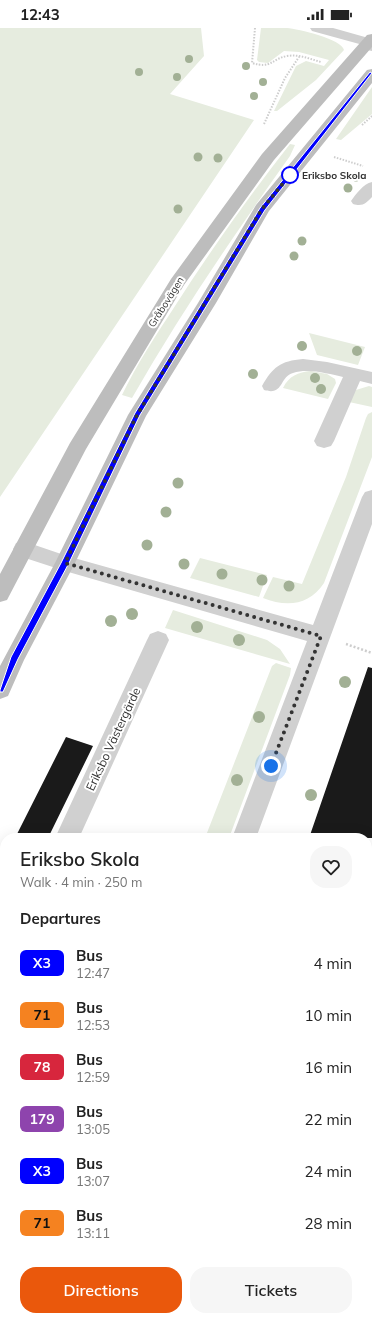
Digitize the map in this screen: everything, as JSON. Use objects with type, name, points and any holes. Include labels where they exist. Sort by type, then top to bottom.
[{"type":"main road","name":"Gråbovägen","points":[[0,594],[77,448],[177,283],[268,158],[371,42]]},
{"type":"main road","points":[[0,690],[14,659],[65,563],[137,415],[262,209],[372,73]]},
{"type":"street","points":[[317,28],[371,42]]},
{"type":"street","points":[[359,201],[372,187]]},
{"type":"street","points":[[272,386],[285,368],[305,365],[372,378]]},
{"type":"street","points":[[324,441],[354,374]]},
{"type":"street","points":[[246,833],[372,497]]},
{"type":"street","points":[[23,549],[65,563],[321,636]]},
{"type":"street","name":"Eriksbo Västergärde","points":[[69,833],[158,640]]},
{"type":"path","points":[[255,28],[252,63],[267,65],[289,55],[324,63]]},
{"type":"path","points":[[268,127],[263,126],[285,78],[299,57]]},
{"type":"path","points":[[341,159],[355,164]]},
{"type":"shaded area","points":[[0,28],[201,28],[204,56],[170,94],[254,120],[0,497]]},
{"type":"shaded area","points":[[261,28],[287,28],[309,32],[336,42],[344,50],[316,80],[277,111],[274,111],[296,66],[306,61],[324,66],[329,60],[299,52],[284,51],[268,63],[259,62],[257,60]]},
{"type":"shaded area","points":[[372,87],[372,114],[341,140],[336,139]]},
{"type":"shaded area","points":[[290,144],[295,145],[290,156],[208,275],[132,398],[122,395],[147,350],[202,264],[245,203]]},
{"type":"shaded area","points":[[309,333],[365,347],[358,365],[317,355]]},
{"type":"shaded area","points":[[311,371],[327,374],[335,379],[336,383],[328,399],[283,388],[288,380],[294,375]]},
{"type":"shaded area","points":[[369,386],[372,387],[372,407],[349,402],[356,390]]},
{"type":"shaded area","points":[[372,412],[372,457],[324,583],[318,591],[311,596],[296,602],[280,603],[263,598],[273,577],[302,584],[346,477],[366,418],[368,414]]},
{"type":"shaded area","points":[[200,558],[267,575],[259,597],[190,578]]},
{"type":"shaded area","points":[[173,610],[267,640],[280,649],[290,664],[165,628]]},
{"type":"shaded area","points":[[276,663],[291,668],[290,675],[231,833],[207,833],[272,666]]},
{"type":"building","points":[[368,667],[372,668],[372,833],[311,833]]},
{"type":"building","points":[[66,737],[93,746],[50,833],[18,833]]},
{"type":"bus line","name":"X3","points":[[0,690],[14,659],[65,563],[137,415],[207,303],[262,209],[372,73]]},
{"type":"place","name":"Eriksbo Skola","points":[[290,175]]},
{"type":"route","points":[[271,766],[321,636],[65,563],[137,415],[207,303],[262,209],[290,175]]}]
